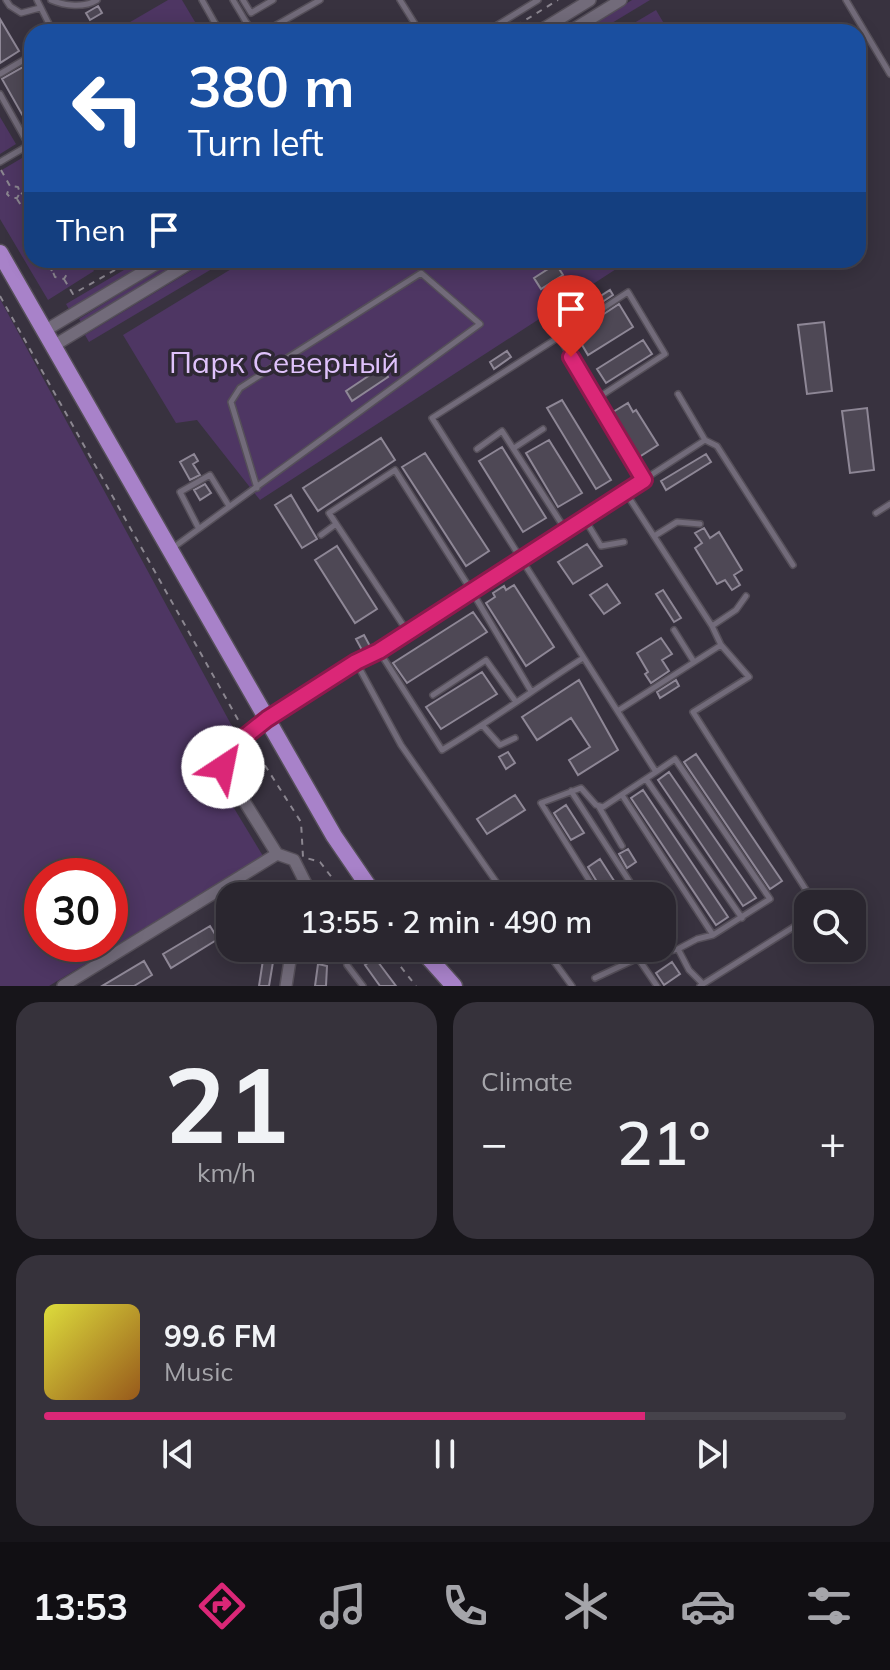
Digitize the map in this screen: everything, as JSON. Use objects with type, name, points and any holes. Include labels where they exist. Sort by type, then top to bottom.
[{"type":"main road","points":[[0,253],[334,836],[365,882]]},
{"type":"main road","points":[[433,962],[454,986]]},
{"type":"street","points":[[551,24],[590,0]]},
{"type":"street","points":[[582,24],[621,0]]},
{"type":"street","points":[[51,338],[152,268]]},
{"type":"street","points":[[51,338],[180,268]]},
{"type":"street","points":[[267,719],[223,754],[223,767],[277,854],[294,860],[305,882]]},
{"type":"street","points":[[63,986],[277,854]]},
{"type":"street","points":[[286,986],[290,962]]},
{"type":"lane","points":[[6,0],[21,13],[40,8]]},
{"type":"lane","points":[[37,0],[49,24]]},
{"type":"lane","points":[[51,0],[61,4],[88,5],[97,0]]},
{"type":"lane","points":[[202,0],[216,24]]},
{"type":"lane","points":[[233,0],[247,23]]},
{"type":"lane","points":[[243,0],[251,13],[273,0]]},
{"type":"lane","points":[[278,24],[320,0]]},
{"type":"lane","points":[[400,0],[415,24]]},
{"type":"lane","points":[[499,24],[538,0]]},
{"type":"lane","points":[[846,0],[860,24]]},
{"type":"lane","points":[[866,34],[890,74]]},
{"type":"lane","points":[[0,74],[24,60]]},
{"type":"lane","points":[[0,94],[24,137]]},
{"type":"lane","points":[[0,162],[24,151]]},
{"type":"lane","points":[[170,550],[198,527],[257,488],[480,324],[421,273],[240,388],[231,402],[257,488]]},
{"type":"lane","points":[[596,399],[665,354],[628,292],[432,418],[656,772]]},
{"type":"lane","points":[[559,337],[644,480]]},
{"type":"lane","points":[[678,394],[705,440],[717,446],[793,565]]},
{"type":"lane","points":[[514,448],[543,429]]},
{"type":"lane","points":[[477,449],[502,431],[565,530]]},
{"type":"lane","points":[[267,719],[356,662],[379,651],[705,440]]},
{"type":"lane","points":[[407,631],[329,513],[395,470],[531,691]]},
{"type":"lane","points":[[198,527],[180,492],[210,475],[229,506]]},
{"type":"lane","points":[[626,493],[712,626],[721,645],[749,677],[693,712],[806,890]]},
{"type":"lane","points":[[876,513],[890,504]]},
{"type":"lane","points":[[584,518],[601,546],[624,542]]},
{"type":"lane","points":[[656,535],[677,522],[700,524]]},
{"type":"lane","points":[[321,535],[336,524]]},
{"type":"lane","points":[[712,626],[736,610],[746,596]]},
{"type":"lane","points":[[674,630],[694,662]]},
{"type":"lane","points":[[619,710],[721,645]]},
{"type":"lane","points":[[379,651],[442,750],[583,658]]},
{"type":"lane","points":[[433,695],[486,660],[516,702]]},
{"type":"lane","points":[[356,662],[401,745],[496,882]]},
{"type":"lane","points":[[483,726],[500,745],[515,738]]},
{"type":"lane","points":[[599,806],[603,807],[675,759],[770,899],[713,935],[676,949],[701,985],[794,927]]},
{"type":"lane","points":[[646,779],[742,918]]},
{"type":"lane","points":[[590,882],[541,803],[581,788],[599,806],[622,846]]},
{"type":"lane","points":[[571,791],[630,882]]},
{"type":"lane","points":[[622,795],[713,935]]},
{"type":"lane","points":[[554,962],[572,986]]},
{"type":"lane","points":[[595,978],[629,962]]},
{"type":"lane","points":[[641,962],[657,986]]},
{"type":"lane","points":[[347,965],[363,986]]},
{"type":"path","points":[[519,24],[558,0]]},
{"type":"path","points":[[0,169],[10,186]]},
{"type":"path","points":[[10,186],[16,186],[24,195]]},
{"type":"path","points":[[10,186],[8,196],[17,198],[24,210]]},
{"type":"path","points":[[17,198],[20,193]]},
{"type":"path","points":[[46,268],[58,279],[64,279]]},
{"type":"path","points":[[53,272],[56,268]]},
{"type":"path","points":[[64,279],[67,271],[65,268]]},
{"type":"path","points":[[64,279],[73,294],[118,268]]},
{"type":"path","points":[[0,296],[246,734],[301,822],[303,857],[320,862],[335,882]]},
{"type":"path","points":[[397,962],[416,986]]},
{"type":"green space","points":[[168,0],[182,0],[196,24],[127,24]]},
{"type":"green space","points":[[632,0],[650,0],[610,24],[594,24]]},
{"type":"green space","points":[[656,10],[664,24],[632,24]]},
{"type":"green space","points":[[0,117],[16,144],[0,154]]},
{"type":"green space","points":[[24,159],[24,260],[0,219],[0,171]]},
{"type":"green space","points":[[29,268],[92,268],[94,271],[48,300]]},
{"type":"green space","points":[[127,268],[142,268],[70,311],[66,304]]},
{"type":"green space","points":[[162,268],[171,268],[81,322],[79,319]]},
{"type":"green space","points":[[196,268],[214,268],[89,342],[85,335]]},
{"type":"green space","name":"Парк Северный","points":[[233,268],[618,268],[260,500],[197,420],[176,423],[123,335]]},
{"type":"green space","points":[[0,299],[233,728],[212,751],[220,785],[263,856],[128,938],[128,858],[24,858],[24,962],[89,962],[49,986],[0,986]]},
{"type":"building","points":[[98,6],[102,13],[90,20],[86,13]]},
{"type":"building","points":[[0,19],[19,51],[0,63]]},
{"type":"building","points":[[24,67],[24,118],[2,79]]},
{"type":"building","points":[[550,268],[559,268],[563,275],[541,289],[534,278]]},
{"type":"building","points":[[610,290],[613,295],[569,324],[565,319]]},
{"type":"building","points":[[619,304],[633,327],[588,355],[575,333]]},
{"type":"building","points":[[824,322],[832,391],[807,394],[798,325]]},
{"type":"building","points":[[643,340],[652,354],[606,383],[597,369]]},
{"type":"building","points":[[507,351],[511,357],[494,369],[490,362]]},
{"type":"building","points":[[382,367],[388,377],[352,401],[346,391]]},
{"type":"building","points":[[562,400],[611,480],[596,489],[547,408]]},
{"type":"building","points":[[628,403],[633,412],[636,410],[658,445],[639,457],[613,412]]},
{"type":"building","points":[[867,408],[874,470],[850,473],[842,411]]},
{"type":"building","points":[[381,438],[395,460],[318,511],[303,488]]},
{"type":"building","points":[[549,440],[582,493],[558,507],[526,453]]},
{"type":"building","points":[[502,447],[546,518],[523,532],[479,461]]},
{"type":"building","points":[[425,453],[489,551],[466,566],[402,467]]},
{"type":"building","points":[[194,454],[198,461],[193,464],[200,475],[190,480],[180,462]]},
{"type":"building","points":[[706,454],[711,462],[666,490],[661,481]]},
{"type":"building","points":[[205,484],[211,493],[200,500],[194,490]]},
{"type":"building","points":[[291,495],[317,539],[302,548],[275,505]]},
{"type":"building","points":[[704,528],[710,538],[719,532],[742,570],[734,575],[740,585],[732,590],[725,580],[717,584],[695,548],[702,543],[695,533]]},
{"type":"building","points":[[587,544],[602,566],[573,584],[558,562]]},
{"type":"building","points":[[337,546],[377,609],[355,623],[315,560]]},
{"type":"building","points":[[607,584],[620,603],[604,614],[590,595]]},
{"type":"building","points":[[514,585],[554,647],[526,666],[486,603],[495,597],[493,593],[504,586],[506,590]]},
{"type":"building","points":[[663,590],[681,618],[674,622],[656,594]]},
{"type":"building","points":[[473,612],[487,632],[407,683],[393,663]]},
{"type":"building","points":[[364,635],[371,648],[363,652],[356,639]]},
{"type":"building","points":[[661,638],[672,654],[662,660],[669,671],[651,683],[637,653]]},
{"type":"building","points":[[482,672],[497,694],[441,729],[426,707]]},
{"type":"building","points":[[579,680],[618,750],[578,775],[569,760],[590,747],[571,718],[537,740],[522,717]]},
{"type":"building","points":[[676,680],[679,686],[660,698],[657,692]]},
{"type":"building","points":[[508,752],[515,763],[506,769],[499,757]]},
{"type":"building","points":[[696,754],[782,881],[770,889],[684,762]]},
{"type":"building","points":[[669,772],[756,898],[743,906],[658,780]]},
{"type":"building","points":[[643,790],[728,917],[716,925],[631,798]]},
{"type":"building","points":[[515,795],[525,810],[487,834],[477,819]]},
{"type":"building","points":[[566,805],[584,833],[571,840],[554,813]]},
{"type":"building","points":[[628,849],[636,862],[627,868],[619,854]]},
{"type":"building","points":[[600,859],[615,882],[597,882],[588,867]]},
{"type":"building","points":[[210,926],[216,936],[216,940],[171,968],[163,954]]},
{"type":"building","points":[[144,961],[152,975],[134,986],[102,986]]},
{"type":"building","points":[[263,962],[273,962],[269,986],[259,986]]},
{"type":"building","points":[[378,962],[396,986],[380,986],[365,965]]},
{"type":"building","points":[[672,962],[680,974],[664,985],[656,973]]},
{"type":"building","points":[[318,964],[327,966],[326,986],[315,986]]},
{"type":"route","points":[[223,767],[223,754],[267,719],[365,656],[379,651],[644,480],[571,357]]}]
